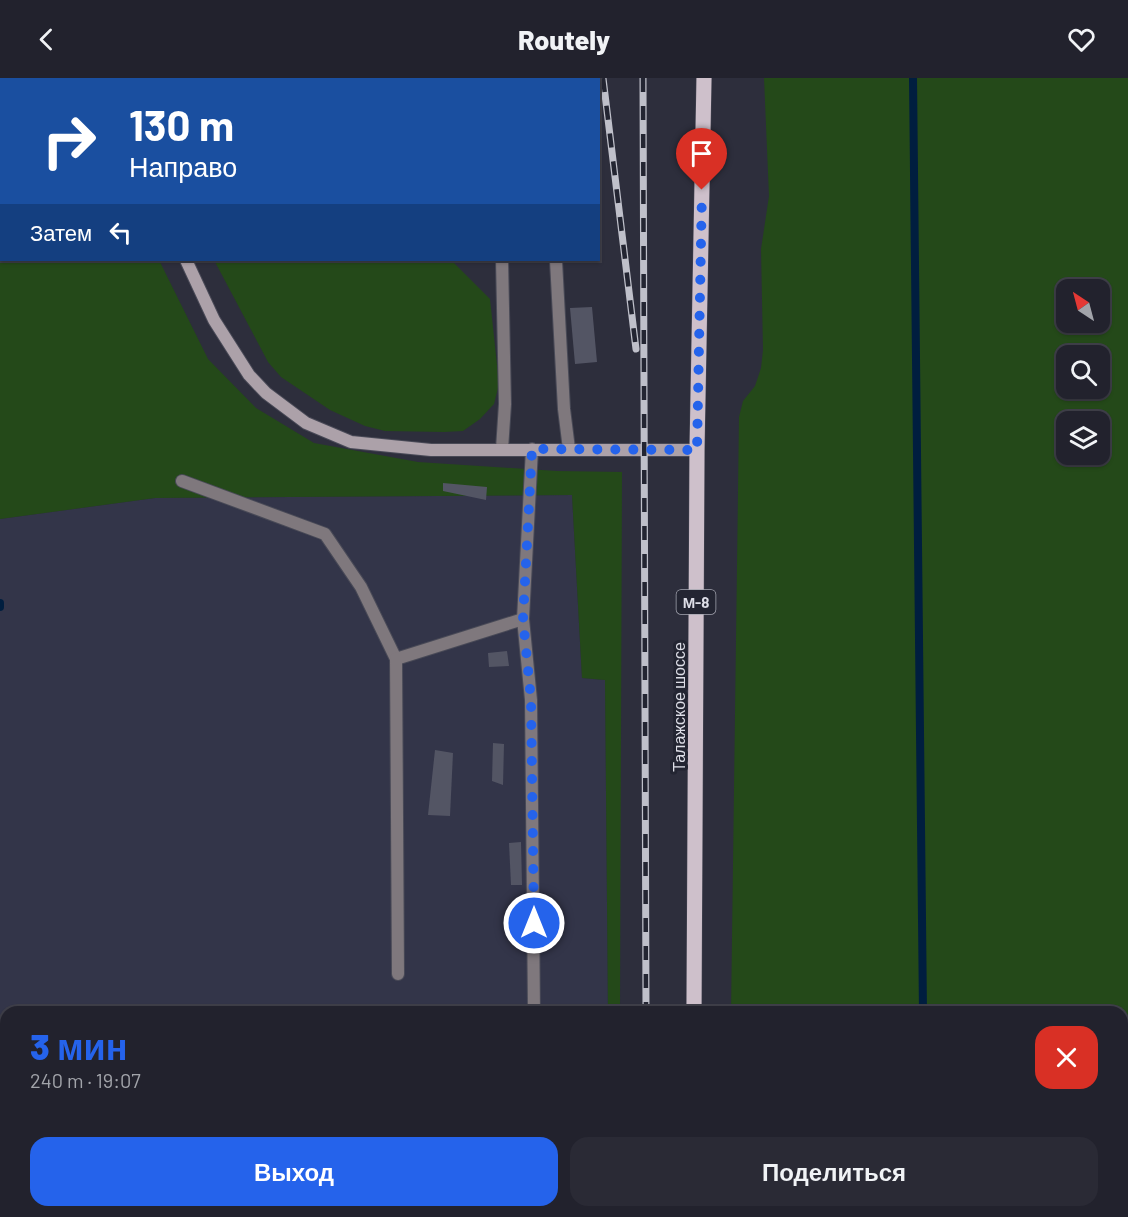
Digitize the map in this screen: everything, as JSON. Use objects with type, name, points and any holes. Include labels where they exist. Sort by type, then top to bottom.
[{"type":"main road","name":"Талажское шоссе","points":[[694,1006],[697,450],[704,78]]},
{"type":"street","points":[[186,261],[214,320],[249,375],[266,393],[306,423],[351,442],[431,450],[569,448],[697,450]]},
{"type":"lane","points":[[502,261],[505,404],[502,449]]},
{"type":"lane","points":[[556,261],[564,409],[569,448]]},
{"type":"lane","points":[[532,449],[523,619],[531,700],[534,1006]]},
{"type":"lane","points":[[182,481],[325,534],[361,587],[396,659],[398,975]]},
{"type":"lane","points":[[396,659],[523,619]]},
{"type":"shaded area","points":[[572,495],[582,678],[605,680],[608,1006],[0,1006],[0,519],[155,498]]},
{"type":"green space","points":[[764,78],[1128,78],[1128,1006],[731,1006],[739,417],[743,401],[755,386],[761,368],[763,350],[761,249],[769,196]]},
{"type":"green space","points":[[0,261],[159,261],[208,359],[256,408],[314,443],[418,462],[557,471],[622,472],[620,1006],[608,1006],[605,680],[582,678],[572,495],[155,498],[0,519]]},
{"type":"green space","points":[[215,261],[452,261],[490,299],[499,384],[494,404],[480,419],[463,431],[385,431],[365,426],[330,410],[281,377],[268,362]]},
{"type":"building","points":[[592,307],[597,362],[575,364],[570,308]]},
{"type":"building","points":[[443,483],[487,487],[486,500],[443,491]]},
{"type":"building","points":[[507,651],[509,666],[489,667],[488,653]]},
{"type":"building","points":[[493,743],[504,744],[503,785],[492,781]]},
{"type":"building","points":[[435,750],[453,753],[450,816],[428,815]]},
{"type":"building","points":[[521,842],[522,885],[511,885],[509,843]]},
{"type":"waterway","points":[[913,78],[923,1006]]},
{"type":"railway","points":[[603,78],[636,349]]},
{"type":"railway","points":[[643,78],[646,1006]]},
{"type":"route","points":[[534,923],[531,700],[523,619],[532,449],[697,450],[702,190]]}]
